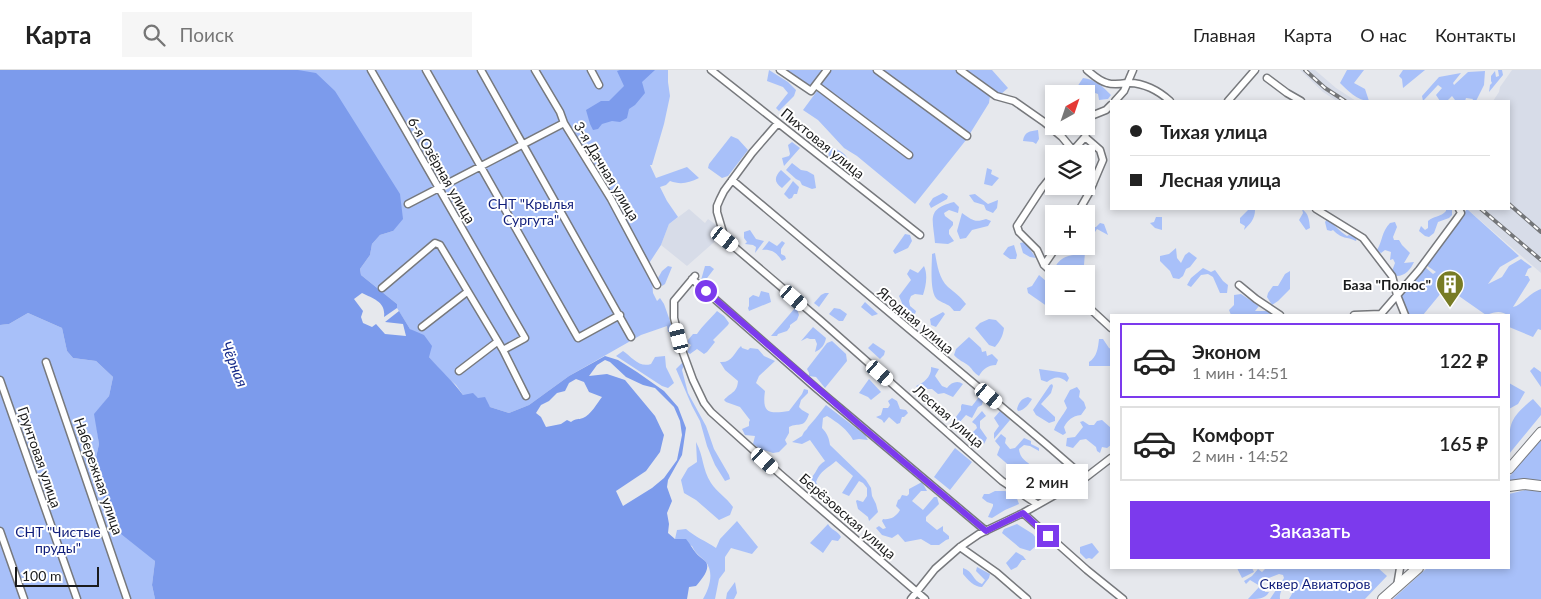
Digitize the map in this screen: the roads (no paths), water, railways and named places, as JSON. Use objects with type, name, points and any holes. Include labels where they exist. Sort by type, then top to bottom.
[{"type":"main road","points":[[1510,468],[1541,432]]},
{"type":"main road","points":[[1510,486],[1524,484],[1541,486]]},
{"type":"main road","points":[[1383,599],[1417,569]]},
{"type":"street","name":"6-я Озёрная улица","points":[[371,70],[525,338],[503,350]]},
{"type":"street","points":[[426,70],[578,338],[620,315]]},
{"type":"street","points":[[481,70],[631,337]]},
{"type":"street","name":"3-я Дачная улица","points":[[535,70],[560,112],[564,123],[611,200],[657,285]]},
{"type":"street","points":[[591,70],[599,85]]},
{"type":"street","name":"Пихтовая улица","points":[[711,70],[920,235]]},
{"type":"street","points":[[780,70],[811,91],[827,70]]},
{"type":"street","points":[[877,70],[967,136]]},
{"type":"street","points":[[960,70],[996,96],[1014,101],[1023,107],[1062,137],[1068,145]]},
{"type":"street","points":[[1087,70],[1094,77],[1107,83],[1138,84],[1161,93],[1169,100]]},
{"type":"street","points":[[1116,100],[1124,91],[1133,70]]},
{"type":"street","points":[[1229,100],[1255,70]]},
{"type":"street","points":[[1267,78],[1298,100]]},
{"type":"street","points":[[816,85],[909,155]]},
{"type":"street","points":[[1079,145],[1085,137],[1091,116],[1106,110],[1110,106]]},
{"type":"street","points":[[408,204],[564,123]]},
{"type":"street","points":[[732,180],[778,123]]},
{"type":"street","points":[[1085,137],[1094,145]]},
{"type":"street","points":[[1095,146],[1100,150],[1103,160],[1095,179]]},
{"type":"street","name":"Лесная улица","points":[[732,180],[717,206],[725,239],[1002,481],[1037,504]]},
{"type":"street","name":"Ягодная улица","points":[[732,180],[1085,478]]},
{"type":"street","points":[[1044,265],[1037,250],[1024,237],[1017,226],[1045,184]]},
{"type":"street","points":[[1318,210],[1363,238],[1392,276],[1396,295],[1405,314]]},
{"type":"street","points":[[1380,314],[1419,270],[1456,220],[1460,213],[1459,210]]},
{"type":"street","points":[[382,288],[435,243],[440,245],[503,350],[526,396]]},
{"type":"street","points":[[1044,265],[1051,255]]},
{"type":"street","name":"Берёзовская улица","points":[[925,599],[772,468],[704,404],[682,350],[674,318],[674,301],[693,277],[816,388],[986,531]]},
{"type":"street","points":[[1239,285],[1278,314]]},
{"type":"street","points":[[422,327],[468,292]]},
{"type":"street","points":[[1095,313],[1110,327]]},
{"type":"street","points":[[459,371],[497,342]]},
{"type":"street","name":"Набережная улица","points":[[46,362],[128,599]]},
{"type":"street","name":"Грунтовая улица","points":[[0,380],[76,599]]},
{"type":"street","points":[[911,599],[935,569],[960,547],[1085,478],[1110,459]]},
{"type":"street","points":[[1023,513],[1123,599]]},
{"type":"street","points":[[0,531],[24,599]]},
{"type":"street","points":[[960,547],[996,573],[1027,599]]},
{"type":"street","points":[[1397,587],[1400,569]]},
{"type":"water","name":"Чёрная","points":[[0,70],[298,70],[316,73],[335,91],[400,194],[403,219],[393,231],[380,235],[372,244],[370,255],[360,269],[361,275],[397,304],[397,308],[384,317],[381,304],[362,293],[354,299],[363,311],[361,317],[363,323],[372,327],[376,324],[385,334],[406,336],[403,324],[385,322],[399,311],[410,329],[424,335],[432,346],[429,357],[463,395],[473,393],[478,398],[485,397],[490,407],[509,413],[529,405],[569,376],[605,356],[618,360],[664,391],[678,407],[686,428],[682,455],[668,480],[667,487],[672,501],[667,513],[668,533],[675,539],[686,539],[705,561],[707,570],[696,586],[689,587],[687,599],[155,599],[152,585],[155,561],[116,530],[93,471],[99,444],[94,414],[109,396],[113,377],[96,361],[73,358],[67,351],[62,328],[28,313],[9,324],[0,325]],"holes":[[[605,360],[610,362],[626,377],[655,388],[674,407],[680,421],[682,435],[677,460],[664,478],[623,506],[616,491],[646,471],[660,452],[664,435],[655,416],[625,380],[607,374],[589,376],[597,365]],[[576,379],[584,382],[589,392],[602,397],[591,412],[581,419],[571,422],[567,420],[561,424],[546,427],[541,417],[536,413],[541,405],[549,401],[557,393],[565,391],[569,383]]]},
{"type":"water","points":[[655,70],[642,82],[645,93],[629,109],[627,118],[620,122],[612,121],[602,124],[598,129],[593,130],[586,110],[601,101],[609,101],[624,86],[617,71]]},
{"type":"railway","points":[[1305,70],[1325,88],[1343,100]]},
{"type":"railway","points":[[1510,205],[1541,232]]},
{"type":"railway","points":[[1482,210],[1541,260]]},
{"type":"place","name":"База \"Полюс\"","points":[[1450,308]]},
{"type":"park label","name":"CНТ \"Крылья Сургута\"","points":[[531,212]]},
{"type":"park label","name":"СНТ \"Чистые пруды\"","points":[[58,540]]},
{"type":"park label","name":"Сквер Авиаторов","points":[[1315,583]]}]
